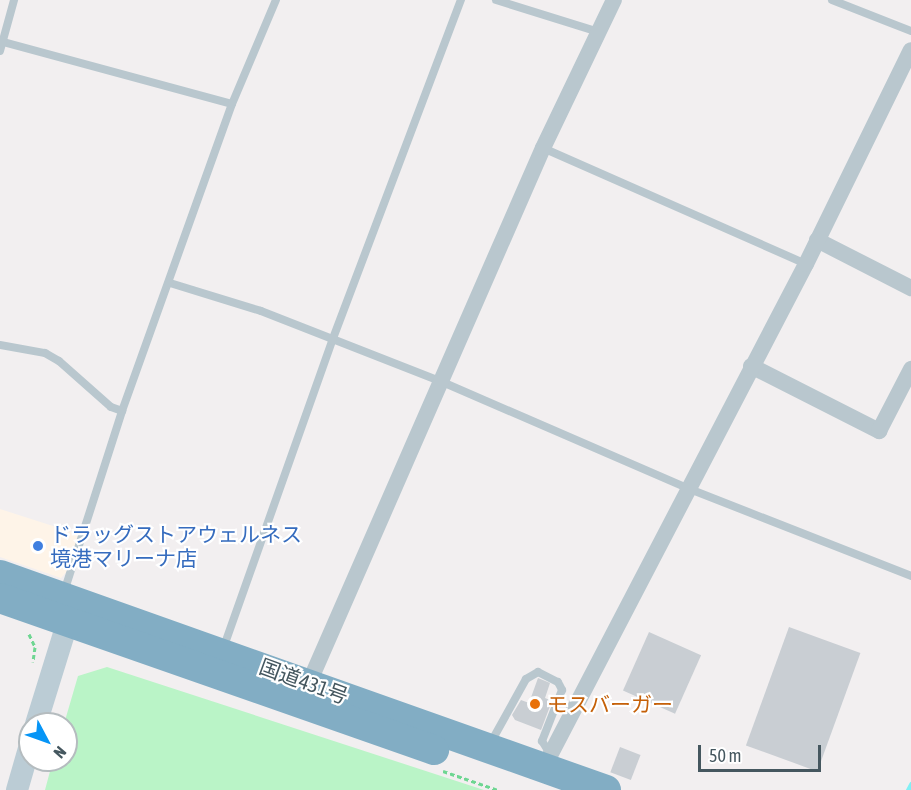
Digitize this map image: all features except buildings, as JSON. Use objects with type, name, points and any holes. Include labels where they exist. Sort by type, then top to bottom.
[{"type":"highway","name":"国道431号","points":[[0,575],[65,610],[606,790]]},
{"type":"highway","name":"国道431号","points":[[0,598],[65,610],[222,652],[488,747],[548,771]]},
{"type":"street","points":[[309,683],[543,148],[615,0]]},
{"type":"street","points":[[548,771],[687,488],[806,264],[911,50]]},
{"type":"street","points":[[817,240],[911,288]]},
{"type":"street","points":[[751,366],[879,431],[911,369]]},
{"type":"street","points":[[39,712],[65,610]]},
{"type":"street","points":[[17,790],[22,772]]},
{"type":"lane","points":[[0,51],[14,0]]},
{"type":"lane","points":[[65,610],[123,411],[232,104],[276,0]]},
{"type":"lane","points":[[222,652],[332,341],[462,0]]},
{"type":"lane","points":[[496,0],[599,32]]},
{"type":"lane","points":[[832,0],[911,31]]},
{"type":"lane","points":[[2,41],[232,104]]},
{"type":"lane","points":[[543,148],[806,264]]},
{"type":"lane","points":[[170,283],[261,311],[332,341],[440,381],[687,488],[911,576]]},
{"type":"lane","points":[[0,345],[45,353],[59,361],[111,407],[123,411]]},
{"type":"lane","points":[[488,747],[526,679],[538,672],[558,681],[562,690],[542,741],[548,771]]},
{"type":"shaded area","name":"ドラッグストアウェルネス 境港マリーナ店","points":[[0,509],[81,535],[69,569],[61,578],[0,557]]},
{"type":"green space","points":[[107,667],[484,790],[45,790],[50,772],[78,772],[78,712],[68,712],[78,676]]},
{"type":"waterway","points":[[908,790],[911,784]]},
{"type":"place","name":"ドラッグストアウェルネス 境港マリーナ店","points":[[38,546]]},
{"type":"place","name":"モスバーガー","points":[[535,704]]}]
